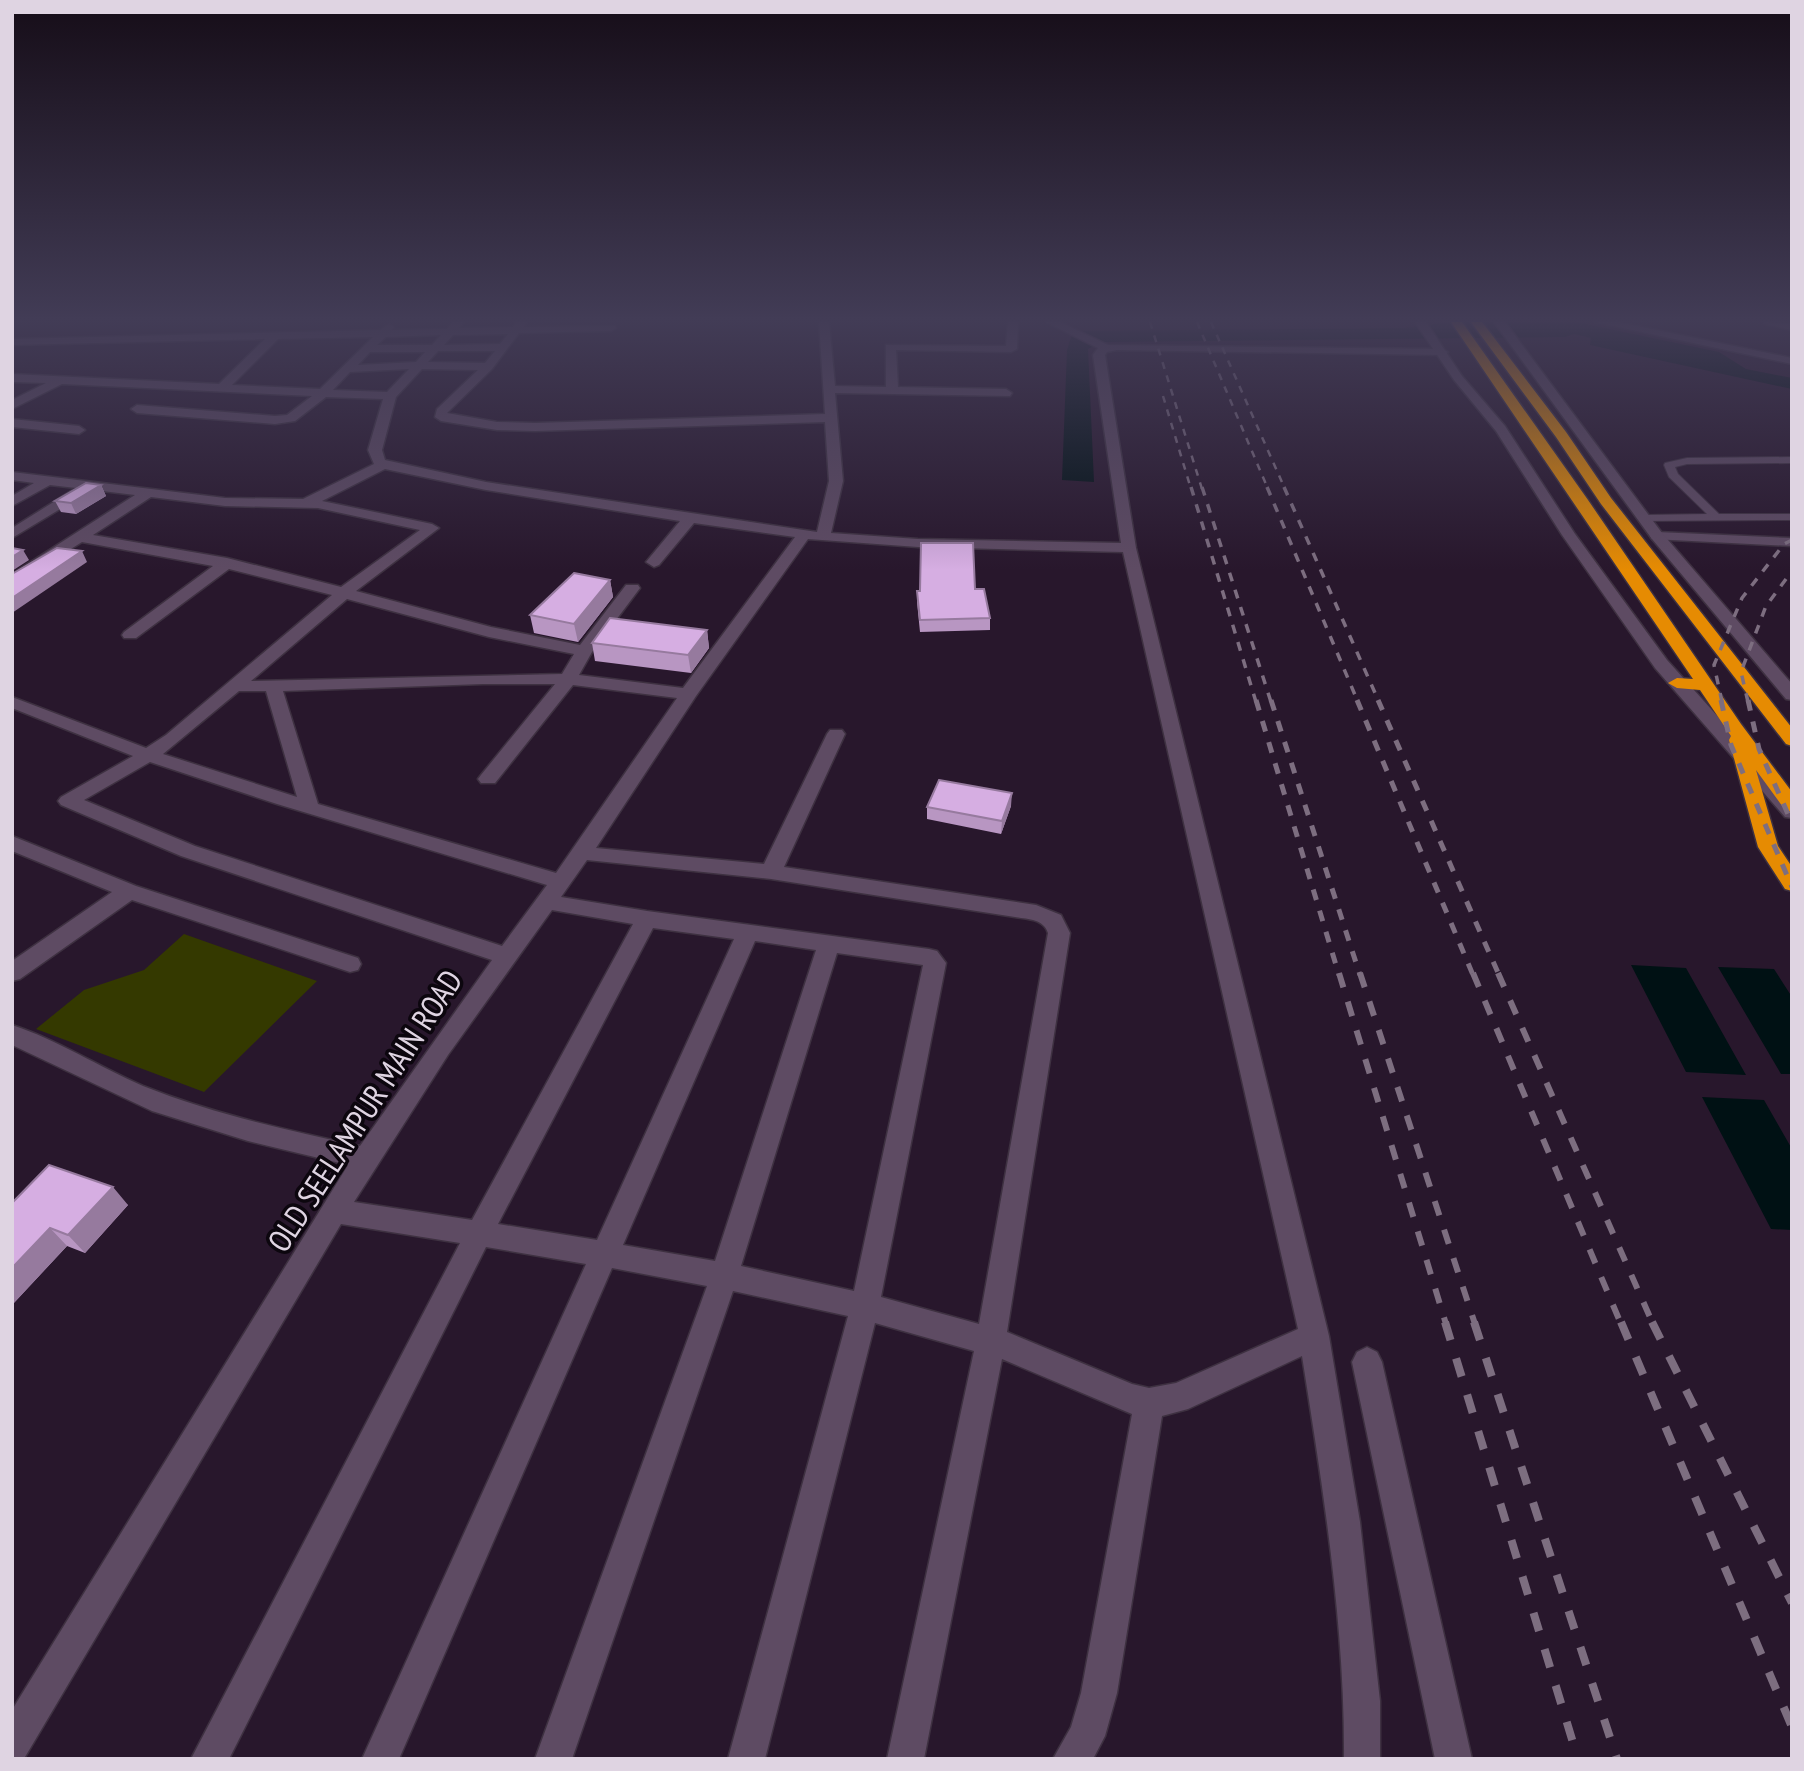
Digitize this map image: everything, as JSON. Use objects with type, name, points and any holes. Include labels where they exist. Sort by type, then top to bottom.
[{"type":"highway","points":[[1514,405],[1734,727],[1792,806]]},
{"type":"highway","points":[[1538,405],[1606,501],[1792,740]]},
{"type":"highway","points":[[1677,683],[1705,685]]},
{"type":"highway","points":[[1734,727],[1768,847],[1792,884]]},
{"type":"street","points":[[136,409],[283,420],[291,418],[308,405]]},
{"type":"street","points":[[388,405],[374,455],[384,464],[486,486],[807,535],[1017,546],[1129,548]]},
{"type":"street","points":[[449,405],[441,412],[441,417],[497,426],[831,418]]},
{"type":"street","name":"OLD SEELAMPUR MAIN ROAD","points":[[12,1744],[366,1158],[506,956],[582,853],[688,694],[807,535],[835,493],[830,405]]},
{"type":"street","points":[[1107,405],[1129,548],[1314,1336],[1344,1522],[1362,1701],[1362,1759]]},
{"type":"street","points":[[1480,405],[1501,429],[1569,534],[1661,664],[1792,812]]},
{"type":"street","points":[[1560,405],[1642,518],[1792,695]]},
{"type":"street","points":[[12,423],[79,430]]},
{"type":"street","points":[[307,502],[384,464]]},
{"type":"street","points":[[12,476],[225,502],[307,502],[431,526],[345,592],[183,731],[147,757],[68,801],[188,851],[506,956]]},
{"type":"street","points":[[12,502],[46,481]]},
{"type":"street","points":[[12,534],[88,486]]},
{"type":"street","points":[[12,581],[148,493]]},
{"type":"street","points":[[654,562],[689,519]]},
{"type":"street","points":[[1657,536],[1792,542]]},
{"type":"street","points":[[79,537],[227,563],[489,632],[584,651]]},
{"type":"street","points":[[130,635],[227,563]]},
{"type":"street","points":[[488,779],[568,679],[584,651],[632,588]]},
{"type":"street","points":[[233,686],[273,687],[446,679],[568,679],[688,694]]},
{"type":"street","points":[[273,687],[309,806]]},
{"type":"street","points":[[12,702],[147,757],[309,806],[554,892],[647,919],[929,957],[935,963],[865,1307],[746,1759]]},
{"type":"street","points":[[771,872],[836,734]]},
{"type":"street","points":[[12,843],[129,891],[350,964]]},
{"type":"street","points":[[582,853],[771,872],[1015,909],[1054,918],[1058,924],[1059,933],[991,1341],[905,1759]]},
{"type":"street","points":[[12,973],[129,891]]},
{"type":"street","points":[[209,1759],[479,1234],[647,919]]},
{"type":"street","points":[[380,1759],[748,932]]},
{"type":"street","points":[[553,1759],[724,1277],[829,944]]},
{"type":"street","points":[[12,1034],[135,1093],[186,1111],[301,1144],[366,1158]]},
{"type":"street","points":[[336,1211],[724,1277],[865,1307],[991,1341],[1131,1399],[1163,1400],[1314,1336]]},
{"type":"street","points":[[1367,1362],[1454,1759]]},
{"type":"street","points":[[1071,1759],[1087,1735],[1099,1693],[1163,1400]]},
{"type":"lane","points":[[1717,518],[1673,475],[1669,465],[1687,461],[1792,460]]},
{"type":"lane","points":[[1642,518],[1792,517]]},
{"type":"green space","points":[[184,934],[317,981],[204,1092],[36,1029],[84,990],[144,970]]},
{"type":"shaded area","points":[[1065,405],[1091,405],[1094,482],[1062,480]]},
{"type":"shaded area","points":[[1631,965],[1686,968],[1746,1075],[1686,1072]]},
{"type":"shaded area","points":[[1718,967],[1774,969],[1792,997],[1792,1074],[1781,1074]]},
{"type":"shaded area","points":[[1702,1097],[1764,1100],[1792,1149],[1792,1230],[1771,1229]]},
{"type":"building","points":[[86,483],[101,485],[71,503],[55,501]]},
{"type":"building","points":[[921,543],[973,543],[975,589],[984,589],[990,618],[920,620],[917,591],[920,591]]},
{"type":"building","points":[[12,548],[23,550],[12,557]]},
{"type":"building","points":[[57,548],[82,551],[12,598],[12,574]]},
{"type":"building","points":[[574,573],[610,580],[574,624],[530,615]]},
{"type":"building","points":[[610,618],[707,630],[688,655],[592,643]]},
{"type":"building","points":[[939,780],[1012,793],[1002,821],[927,807]]},
{"type":"building","points":[[49,1165],[113,1187],[68,1235],[50,1228],[12,1268],[12,1203]]},
{"type":"railway","points":[[1166,405],[1191,489]]},
{"type":"railway","points":[[1176,405],[1202,489]]},
{"type":"railway","points":[[1232,405],[1268,489]]},
{"type":"railway","points":[[1248,405],[1285,489]]},
{"type":"railway","points":[[1191,487],[1256,702]]},
{"type":"railway","points":[[1202,487],[1271,702]]},
{"type":"railway","points":[[1267,487],[1358,702]]},
{"type":"railway","points":[[1284,487],[1379,702]]},
{"type":"railway","points":[[1722,702],[1714,665],[1742,598],[1784,544],[1792,540]]},
{"type":"railway","points":[[1748,702],[1741,672],[1766,606],[1792,571]]},
{"type":"railway","points":[[1256,700],[1339,975]]},
{"type":"railway","points":[[1271,700],[1360,975]]},
{"type":"railway","points":[[1357,700],[1473,975]]},
{"type":"railway","points":[[1378,700],[1499,975]]},
{"type":"railway","points":[[1721,700],[1731,745],[1792,887]]},
{"type":"railway","points":[[1748,700],[1759,749],[1792,823]]},
{"type":"railway","points":[[1339,973],[1446,1324]]},
{"type":"railway","points":[[1360,973],[1475,1324]]},
{"type":"railway","points":[[1473,973],[1621,1324]]},
{"type":"railway","points":[[1498,973],[1653,1324]]},
{"type":"railway","points":[[1445,1322],[1578,1759]]},
{"type":"railway","points":[[1474,1322],[1617,1759]]},
{"type":"railway","points":[[1621,1322],[1792,1727]]},
{"type":"railway","points":[[1652,1322],[1792,1603]]}]
